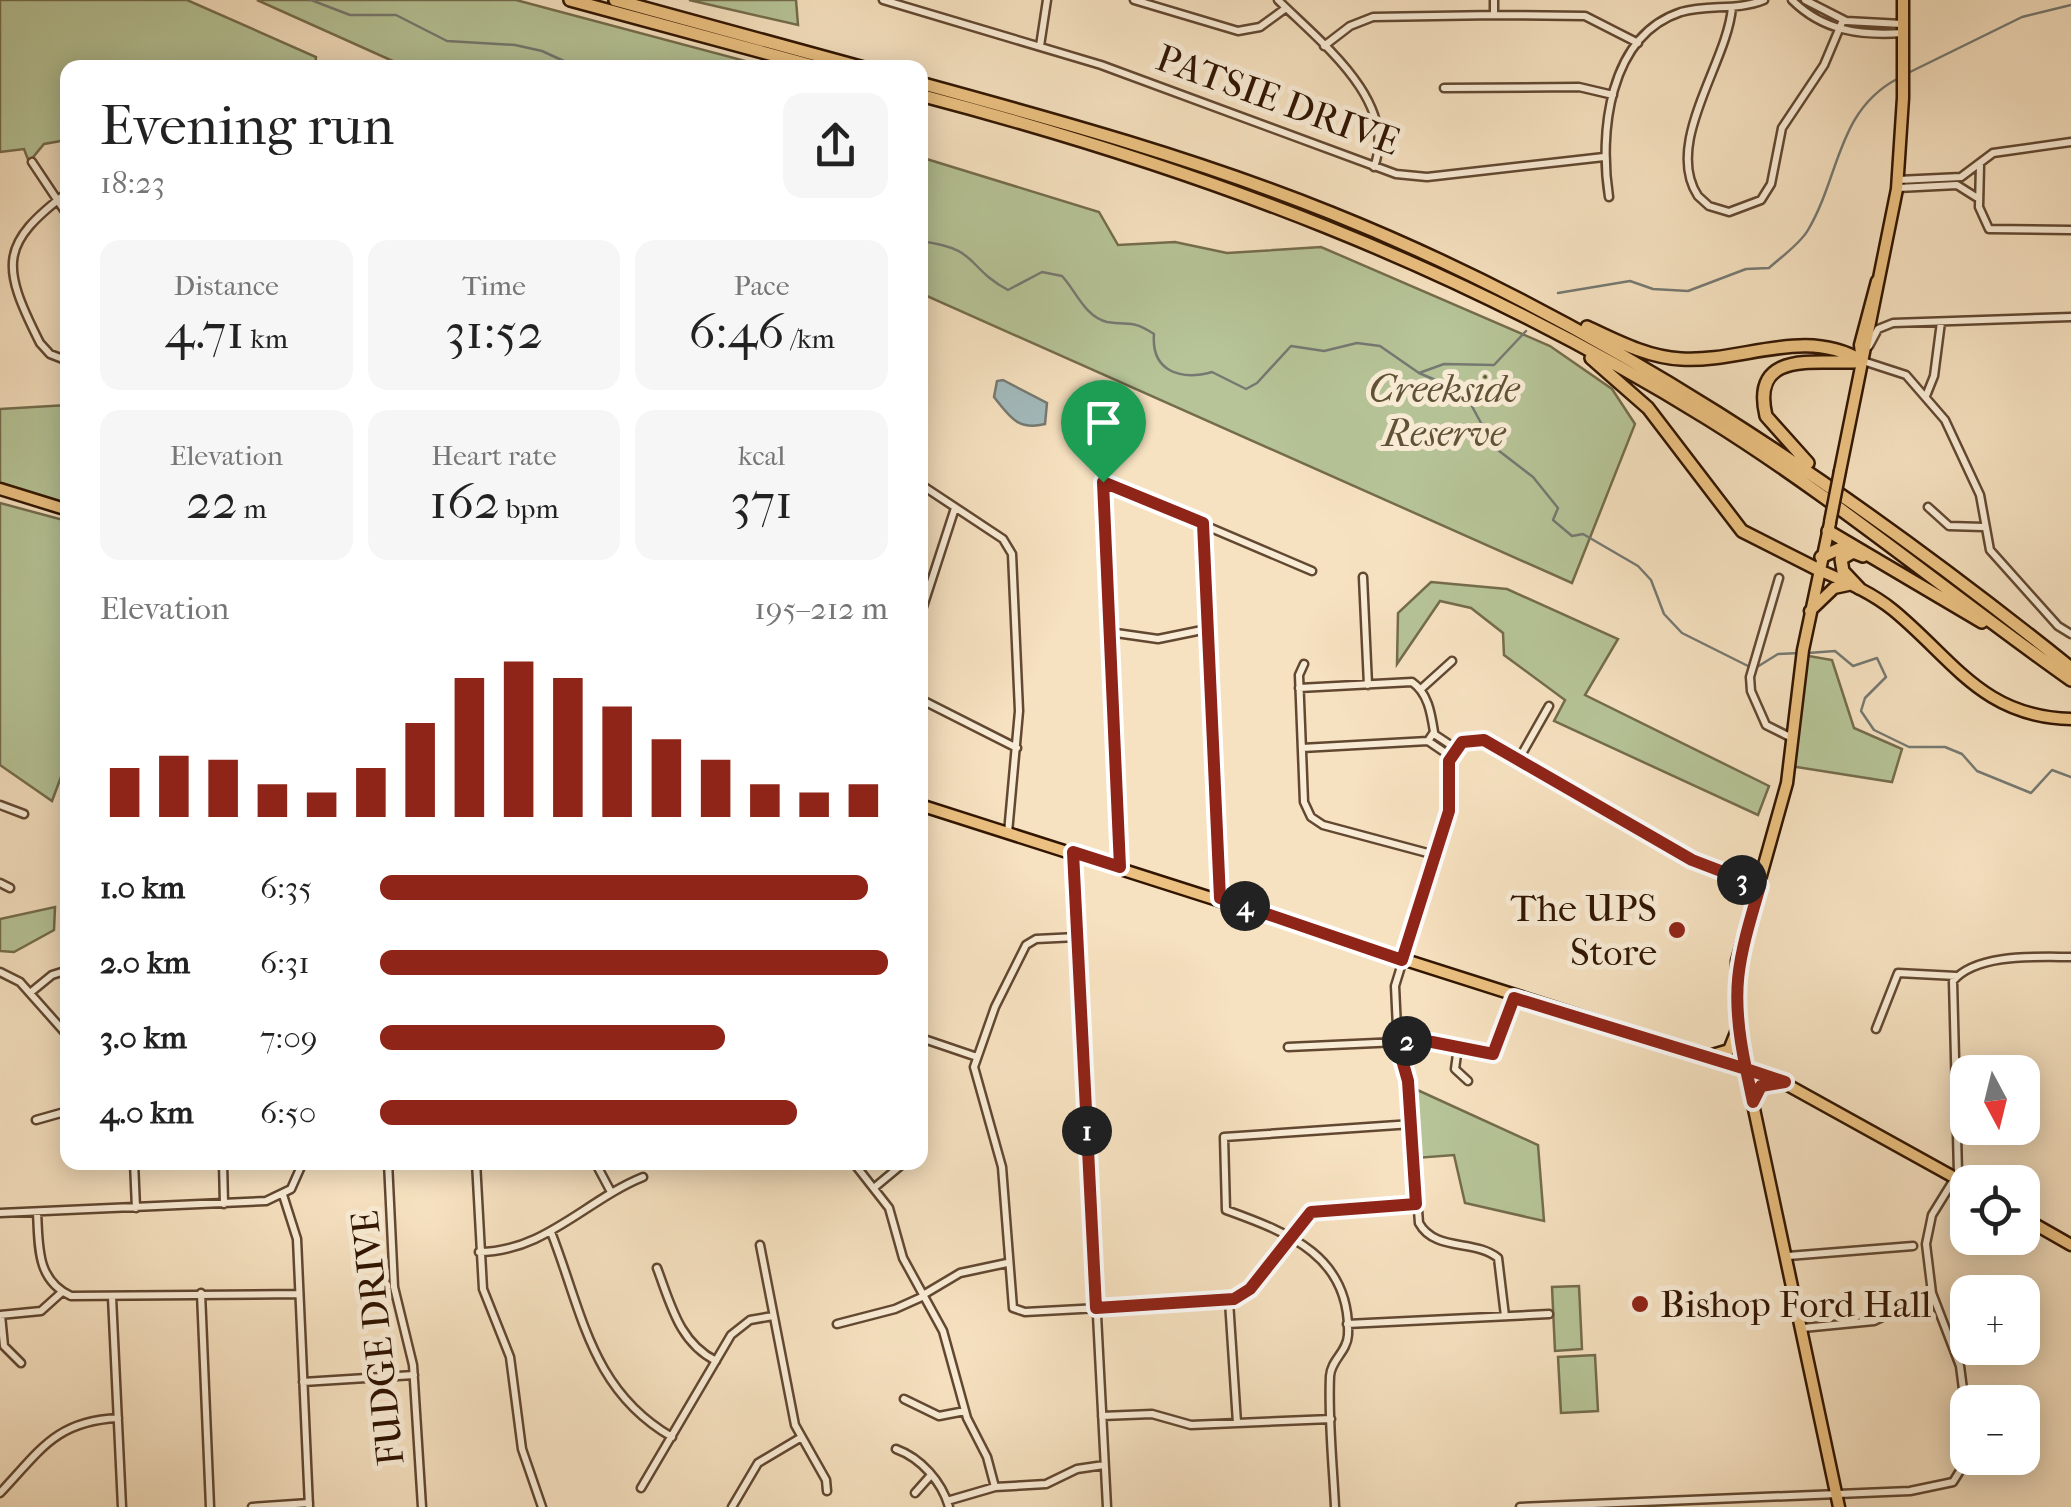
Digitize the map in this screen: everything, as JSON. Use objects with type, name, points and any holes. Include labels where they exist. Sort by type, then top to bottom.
[{"type":"highway","points":[[570,0],[791,60]]},
{"type":"highway","points":[[615,0],[835,60]]},
{"type":"highway","points":[[928,85],[1180,156],[1334,214],[1654,355],[1700,359],[1810,345],[1846,351],[1862,361]]},
{"type":"highway","points":[[928,97],[1130,153],[1238,190],[1363,240],[1542,324],[1773,461],[2071,680]]},
{"type":"highway","points":[[1488,284],[1696,398],[1852,502],[2071,668]]},
{"type":"highway","points":[[1542,324],[1598,363],[1648,408],[1742,531],[1820,563],[1850,544]]},
{"type":"highway","points":[[1852,502],[1794,452],[1774,429],[1762,402],[1774,374],[1798,361],[1862,361]]},
{"type":"highway","points":[[1829,527],[1850,544],[2040,658]]},
{"type":"highway","points":[[1859,588],[1840,566],[1846,554],[1853,552],[1896,569]]},
{"type":"main road","points":[[1862,361],[1860,345],[1898,184],[1903,0]]},
{"type":"main road","points":[[1839,1507],[1738,1029],[1737,961],[1760,886],[1794,739],[1807,625],[1862,361],[1869,347],[1877,281]]},
{"type":"main road","points":[[0,489],[60,508]]},
{"type":"main road","points":[[1820,563],[1907,622],[1976,688],[2019,710],[2071,719]]},
{"type":"main road","points":[[1810,611],[1834,588],[1859,588]]},
{"type":"main road","points":[[928,808],[1785,1082],[1950,1175]]},
{"type":"main road","points":[[1705,1056],[1725,1053],[1738,1029]]},
{"type":"main road","points":[[1753,1102],[1761,1086],[1785,1082]]},
{"type":"main road","points":[[2040,1227],[2071,1245]]},
{"type":"street","name":"PATSIE DRIVE","points":[[883,0],[1040,46],[1216,106],[1374,168],[1427,177],[1604,156]]},
{"type":"street","points":[[1040,46],[1047,0]]},
{"type":"street","points":[[1134,0],[1238,31],[1260,28],[1286,8]]},
{"type":"street","points":[[1278,0],[1354,79],[1377,124],[1380,151],[1374,168]]},
{"type":"street","points":[[1494,0],[1494,15]]},
{"type":"street","points":[[1609,198],[1603,130],[1638,43],[1661,22],[1682,12],[1764,0]]},
{"type":"street","points":[[1792,0],[1839,30],[1903,28]]},
{"type":"street","points":[[1805,0],[1843,20],[1903,28]]},
{"type":"street","points":[[1732,7],[1728,42],[1698,108],[1688,165],[1698,196],[1725,211],[1749,208],[1769,188],[1782,128],[1824,65],[1843,20]]},
{"type":"street","points":[[1324,46],[1350,26],[1373,18],[1494,15],[1585,16],[1638,43]]},
{"type":"street","points":[[1444,88],[1579,87],[1614,95]]},
{"type":"street","points":[[1898,184],[1961,177],[1995,152],[2071,142]]},
{"type":"street","points":[[32,162],[60,205]]},
{"type":"street","points":[[1978,202],[1981,164]]},
{"type":"street","points":[[1898,184],[1958,185],[1972,191],[1982,220],[1993,231],[2071,230]]},
{"type":"street","points":[[60,197],[15,231],[6,248],[4,269],[40,343],[60,358]]},
{"type":"street","points":[[1869,347],[1878,329],[1892,322],[2071,317]]},
{"type":"street","points":[[1926,396],[1934,376],[1940,322]]},
{"type":"street","points":[[1862,361],[1898,370],[1946,420],[1977,487],[1983,527],[1994,557],[2071,634]]},
{"type":"street","points":[[1100,435],[1120,867]]},
{"type":"street","points":[[1103,482],[1312,571]]},
{"type":"street","points":[[928,489],[1003,539],[1012,554],[1017,748],[1008,833]]},
{"type":"street","points":[[1928,507],[1949,526],[1983,527]]},
{"type":"street","points":[[928,585],[956,508]]},
{"type":"street","points":[[1203,523],[1220,898]]},
{"type":"street","points":[[1363,577],[1368,685]]},
{"type":"street","points":[[1778,578],[1750,677],[1751,691],[1766,725],[1794,739]]},
{"type":"street","points":[[1109,632],[1158,639],[1207,628]]},
{"type":"street","points":[[1421,689],[1452,661]]},
{"type":"street","points":[[1304,664],[1299,688],[1304,802],[1314,820],[1435,855]]},
{"type":"street","points":[[1299,688],[1404,680],[1421,689]]},
{"type":"street","points":[[1421,689],[1431,738]]},
{"type":"street","points":[[928,703],[1017,748]]},
{"type":"street","points":[[1520,760],[1550,706]]},
{"type":"street","points":[[1302,748],[1431,738],[1453,752]]},
{"type":"street","points":[[1453,752],[1480,739],[1692,860],[1760,886]]},
{"type":"street","points":[[1453,752],[1450,803],[1395,986],[1397,1042],[1408,1081],[1416,1204],[1426,1234],[1498,1258],[1505,1316]]},
{"type":"street","points":[[0,805],[24,814]]},
{"type":"street","points":[[1073,852],[1106,1507]]},
{"type":"street","points":[[0,883],[10,888]]},
{"type":"street","points":[[1077,937],[1038,938],[1026,945],[977,1056],[975,1082],[1002,1168],[1008,1301],[1018,1311],[1229,1300],[1250,1289],[1305,1216],[1317,1210],[1416,1204]]},
{"type":"street","points":[[1876,1029],[1898,973],[1958,976],[1991,963],[2071,957]]},
{"type":"street","points":[[0,972],[18,980],[60,1027]]},
{"type":"street","points":[[30,993],[60,972]]},
{"type":"street","points":[[1956,1165],[1952,986],[1958,976]]},
{"type":"street","points":[[1288,1047],[1397,1042],[1496,1052],[1514,998]]},
{"type":"street","points":[[928,1040],[977,1056]]},
{"type":"street","points":[[1458,1047],[1455,1069],[1468,1081]]},
{"type":"street","points":[[36,1120],[60,1114]]},
{"type":"street","points":[[1335,1507],[1330,1375],[1346,1344],[1346,1294],[1338,1278],[1289,1237],[1226,1210],[1224,1137],[1412,1124]]},
{"type":"street","points":[[134,1170],[136,1208]]},
{"type":"street","points":[[223,1170],[224,1204]]},
{"type":"street","points":[[0,1213],[255,1203],[284,1195],[300,1170]]},
{"type":"street","name":"FUDGE DRIVE","points":[[388,1170],[394,1288],[414,1375],[422,1507]]},
{"type":"street","points":[[476,1170],[487,1302],[512,1367],[522,1449],[542,1507]]},
{"type":"street","points":[[599,1170],[611,1192]]},
{"type":"street","points":[[859,1170],[889,1208],[903,1258],[943,1330],[965,1411],[988,1457],[995,1487]]},
{"type":"street","points":[[875,1187],[895,1170]]},
{"type":"street","points":[[480,1252],[518,1248],[643,1177]]},
{"type":"street","points":[[1950,1189],[1928,1229],[1932,1293],[1960,1366],[1962,1385]]},
{"type":"street","points":[[252,1507],[309,1505],[296,1227],[284,1195]]},
{"type":"street","points":[[37,1212],[41,1265],[62,1292],[81,1298],[300,1294]]},
{"type":"street","points":[[550,1232],[610,1385],[635,1413],[672,1437]]},
{"type":"street","points":[[760,1246],[791,1411],[800,1438],[826,1480],[828,1491]]},
{"type":"street","points":[[1788,1256],[1913,1246]]},
{"type":"street","points":[[837,1324],[895,1309],[960,1274],[1007,1263]]},
{"type":"street","points":[[657,1268],[682,1332],[696,1349],[716,1361]]},
{"type":"street","points":[[20,1363],[4,1346],[0,1315],[41,1311],[62,1292]]},
{"type":"street","points":[[201,1293],[210,1507]]},
{"type":"street","points":[[1803,1328],[1874,1321],[1932,1293]]},
{"type":"street","points":[[112,1297],[122,1507]]},
{"type":"street","points":[[1229,1300],[1238,1422]]},
{"type":"street","points":[[1347,1324],[1549,1314]]},
{"type":"street","points":[[641,1488],[738,1327],[755,1318],[773,1316]]},
{"type":"street","points":[[303,1382],[414,1375]]},
{"type":"street","points":[[904,1400],[916,1401],[938,1416],[965,1411]]},
{"type":"street","points":[[1102,1416],[1152,1414],[1188,1424],[1332,1419]]},
{"type":"street","points":[[0,1493],[63,1429],[83,1421],[118,1418]]},
{"type":"street","points":[[732,1507],[758,1463],[800,1438]]},
{"type":"street","points":[[896,1449],[908,1453],[931,1475],[948,1504],[995,1487],[1046,1484],[1077,1469],[1104,1465]]},
{"type":"street","points":[[914,1493],[931,1475]]},
{"type":"street","points":[[1520,1507],[1664,1504],[1943,1487],[1960,1475]]},
{"type":"green space","points":[[0,0],[187,0],[316,57],[60,60],[60,141],[44,144],[29,162],[24,149],[0,152]]},
{"type":"green space","points":[[257,0],[516,0],[742,60],[390,60]]},
{"type":"green space","points":[[689,0],[796,0],[798,25]]},
{"type":"green space","name":"Creekside Reserve","points":[[928,159],[1099,212],[1118,245],[1175,242],[1227,253],[1321,247],[1550,346],[1612,389],[1635,424],[1572,583],[928,297]]},
{"type":"green space","points":[[60,405],[60,503],[0,483],[0,409]]},
{"type":"green space","points":[[0,503],[60,519],[60,780],[52,801],[0,765]]},
{"type":"green space","points":[[1431,582],[1507,589],[1618,639],[1585,695],[1769,786],[1758,815],[1554,721],[1565,700],[1504,655],[1503,633],[1471,608],[1440,601],[1397,664],[1398,613]]},
{"type":"green space","points":[[1803,655],[1832,660],[1854,728],[1902,749],[1892,782],[1790,766]]},
{"type":"green space","points":[[55,907],[54,930],[14,952],[0,951],[0,919]]},
{"type":"green space","points":[[1413,1088],[1538,1145],[1544,1221],[1465,1203],[1454,1155],[1416,1158]]},
{"type":"green space","points":[[1579,1286],[1582,1349],[1555,1351],[1552,1287]]},
{"type":"green space","points":[[1595,1355],[1598,1411],[1561,1413],[1558,1357]]},
{"type":"water","points":[[1003,380],[1047,403],[1045,424],[1028,426],[1010,416],[994,397],[997,381]]},
{"type":"waterway","points":[[311,0],[350,15],[396,15],[447,41],[515,45],[562,60]]},
{"type":"waterway","points":[[1908,73],[2022,17],[2071,5]]},
{"type":"waterway","points":[[1558,293],[1630,281],[1653,289],[1688,291],[1746,269],[1769,268],[1808,230],[1842,146],[1862,109],[1877,92],[1897,79]]},
{"type":"waterway","points":[[928,242],[963,254],[1008,290],[1042,272],[1062,276],[1099,319],[1135,325],[1154,334],[1157,357],[1179,374],[1212,372],[1246,389],[1257,383],[1291,346],[1324,351],[1357,343],[1380,346],[1419,373],[1452,387],[1468,399],[1494,447],[1533,477],[1558,508],[1553,520],[1572,536],[1583,534],[1638,566],[1651,580],[1664,614],[1682,633],[1750,667]]},
{"type":"waterway","points":[[1419,373],[1444,364],[1494,365],[1526,331]]},
{"type":"waterway","points":[[1808,653],[1835,651],[1853,666],[1877,658],[1886,677],[1865,698],[1861,711],[1874,730],[1909,747],[1945,747],[1962,754],[1977,771],[2031,793],[2052,770],[2071,777]]},
{"type":"waterway","points":[[1757,667],[1778,654],[1800,653]]},
{"type":"place","name":"The UPS Store","points":[[1677,930]]},
{"type":"place","name":"Bishop Ford Hall","points":[[1640,1304]]},
{"type":"route","points":[[1103,482],[1120,867],[1073,852],[1096,1308],[1234,1299],[1250,1289],[1311,1212],[1416,1204],[1408,1081],[1397,1042],[1432,1042],[1493,1054],[1514,998],[1746,1069],[1753,1102],[1761,1086],[1785,1082],[1746,1069],[1738,1034],[1734,983],[1737,961],[1760,886],[1692,860],[1484,740],[1462,742],[1450,756],[1449,811],[1402,960],[1220,898],[1203,523],[1103,482]]}]
